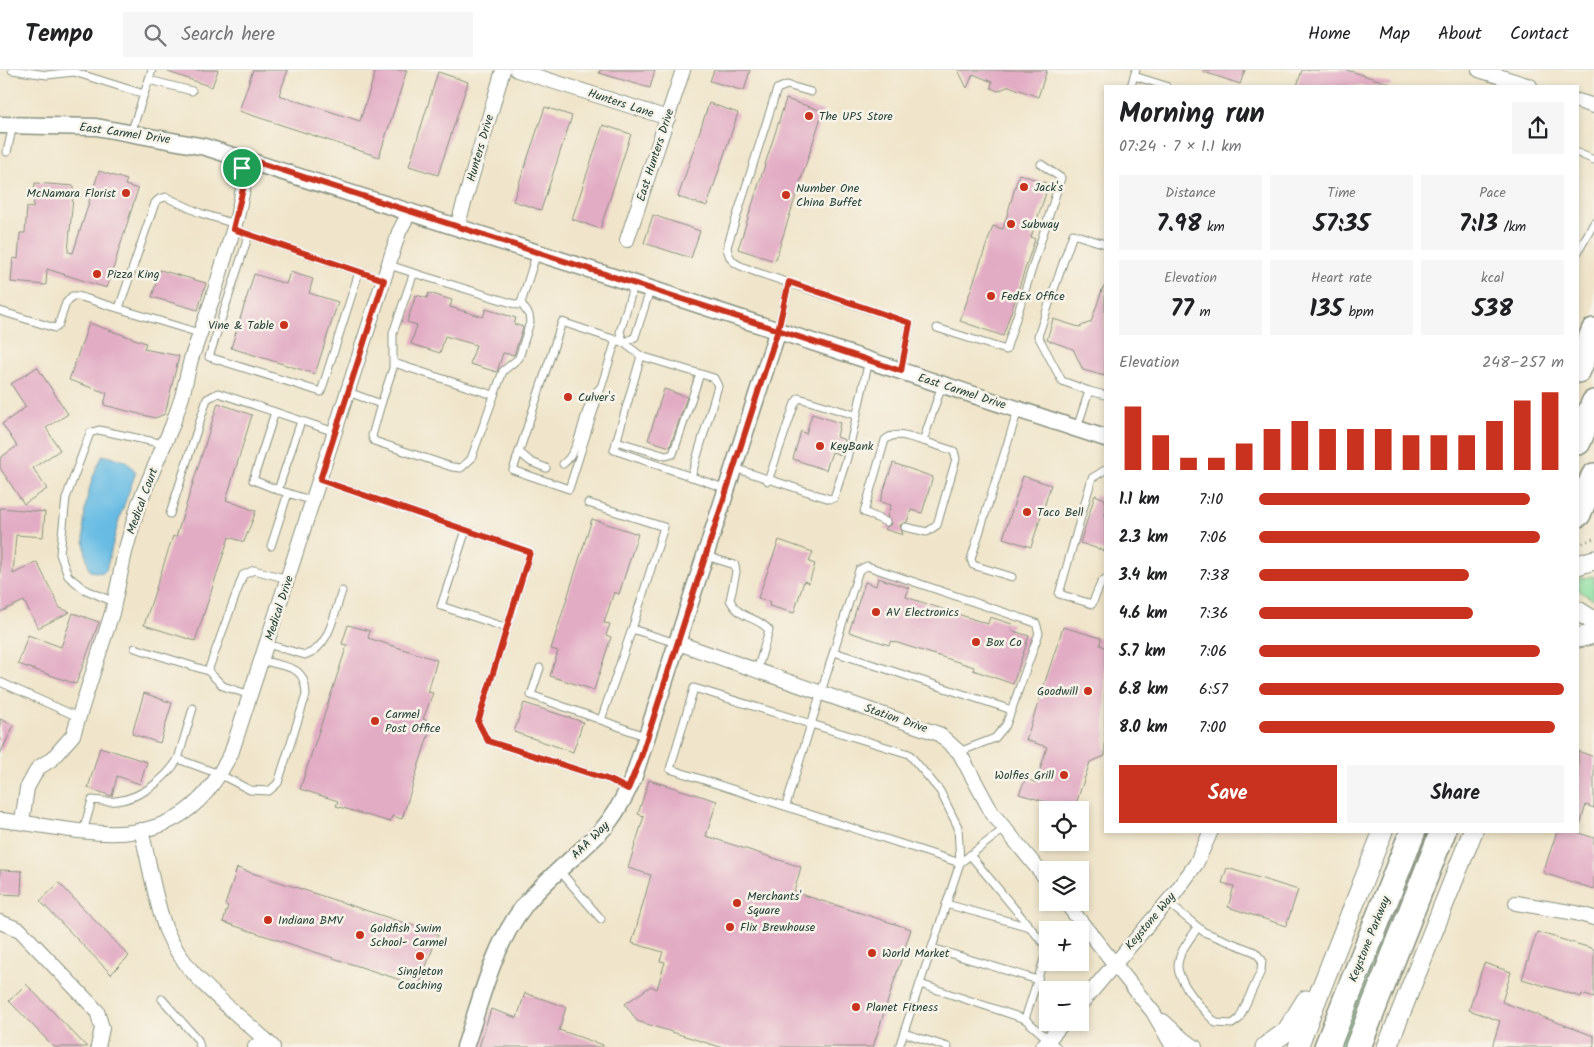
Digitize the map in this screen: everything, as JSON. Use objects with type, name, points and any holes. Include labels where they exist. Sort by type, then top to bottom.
[{"type":"highway","points":[[1579,368],[1594,331]]},
{"type":"highway","points":[[1579,440],[1594,403]]},
{"type":"highway","points":[[1579,512],[1594,476]]},
{"type":"highway","name":"Keystone Parkway","points":[[1327,1047],[1412,833]]},
{"type":"highway","points":[[1358,1047],[1442,833]]},
{"type":"main road","points":[[1579,564],[1594,560]]},
{"type":"main road","points":[[1579,612],[1594,621]]},
{"type":"main road","points":[[1579,638],[1594,634]]},
{"type":"main road","points":[[1298,1047],[1382,833]]},
{"type":"main road","points":[[1387,1047],[1472,833]]},
{"type":"main road","points":[[1265,1047],[1277,1040],[1295,1020],[1336,950]]},
{"type":"street","name":"Hunters Drive","points":[[457,227],[503,70]]},
{"type":"street","name":"Hunters Lane","points":[[517,70],[668,118]]},
{"type":"street","name":"East Hunters Drive","points":[[627,240],[683,70]]},
{"type":"street","points":[[1479,70],[1527,85]]},
{"type":"street","points":[[1579,101],[1594,106]]},
{"type":"street","name":"East Carmel Drive","points":[[6,125],[96,128],[181,141],[245,164],[410,211],[1104,438]]},
{"type":"street","name":"Medical Court","points":[[22,822],[27,788],[38,768],[52,759],[64,747],[72,735],[114,602],[130,530],[182,397],[199,333],[234,226],[243,189],[245,164]]},
{"type":"street","name":"Medical Drive","points":[[0,820],[83,832],[122,834],[170,820],[197,802],[219,774],[231,754],[399,232],[410,211]]},
{"type":"street","name":"AAA Way","points":[[465,1047],[498,952],[510,926],[530,899],[600,831],[628,789],[648,738],[778,330]]},
{"type":"street","name":"Station Drive","points":[[678,643],[931,730],[947,739],[959,752],[992,813],[1039,870]]},
{"type":"street","points":[[141,830],[166,929],[174,946],[190,968],[264,1044]]},
{"type":"street","name":"Keystone Way","points":[[1089,994],[1167,902],[1196,864],[1210,833]]},
{"type":"street","points":[[1516,903],[1576,913],[1594,918]]},
{"type":"street","points":[[1072,911],[1153,1012],[1173,1047]]},
{"type":"street","points":[[0,922],[20,930],[101,1018],[102,1028],[98,1047]]},
{"type":"street","points":[[1153,1012],[1184,1040],[1195,1047]]},
{"type":"street","points":[[1049,1044],[1058,1031]]},
{"type":"lane","points":[[12,70],[47,75],[74,72],[144,94]]},
{"type":"lane","points":[[130,133],[152,70]]},
{"type":"lane","points":[[1131,85],[1135,73],[1164,85]]},
{"type":"lane","points":[[149,80],[192,91]]},
{"type":"lane","points":[[811,92],[787,85],[777,89],[727,247],[728,258],[732,263],[910,323],[901,371]]},
{"type":"lane","points":[[6,125],[7,152]]},
{"type":"lane","points":[[1579,153],[1594,160]]},
{"type":"lane","points":[[937,328],[1006,350],[1061,178],[1041,164]]},
{"type":"lane","points":[[120,308],[155,203],[159,199],[166,197],[249,234],[384,280]]},
{"type":"lane","points":[[1579,250],[1594,223]]},
{"type":"lane","points":[[249,234],[209,357],[322,392],[360,272]]},
{"type":"lane","points":[[1104,244],[1073,234],[1038,336],[1062,381],[1104,395]]},
{"type":"lane","points":[[521,303],[537,252]]},
{"type":"lane","points":[[389,265],[511,304],[521,303]]},
{"type":"lane","points":[[417,274],[410,279],[393,333],[394,363],[372,436],[374,441],[458,468],[466,465],[471,459],[503,371],[519,358],[530,322],[529,315],[521,303]]},
{"type":"lane","points":[[778,330],[789,282]]},
{"type":"lane","points":[[634,284],[620,332],[620,341],[601,386],[569,489],[513,470],[562,322],[620,341],[640,356],[714,378],[718,386],[691,477]]},
{"type":"lane","points":[[620,341],[635,336],[650,289]]},
{"type":"lane","points":[[0,311],[55,328],[58,326],[66,303],[72,296],[86,297],[199,333]]},
{"type":"lane","points":[[640,356],[614,450],[728,489]]},
{"type":"lane","points":[[734,468],[830,500],[837,494],[869,360]]},
{"type":"lane","points":[[394,363],[493,395]]},
{"type":"lane","points":[[616,441],[666,456],[673,454],[700,374]]},
{"type":"lane","points":[[923,441],[943,384]]},
{"type":"lane","points":[[563,464],[574,449],[593,394],[601,386]]},
{"type":"lane","points":[[1077,429],[1089,391]]},
{"type":"lane","points":[[348,392],[381,404]]},
{"type":"lane","points":[[170,514],[207,399],[218,393],[335,432]]},
{"type":"lane","points":[[772,482],[795,403],[799,398],[855,415]]},
{"type":"lane","points":[[1012,577],[973,565],[971,559],[1018,410]]},
{"type":"lane","points":[[275,412],[253,480],[313,501]]},
{"type":"lane","points":[[278,490],[301,420]]},
{"type":"lane","points":[[114,602],[84,589],[68,576],[60,554],[66,498],[90,433],[99,430],[164,444]]},
{"type":"lane","points":[[886,522],[864,512],[885,440],[892,435],[898,434],[954,451],[956,459],[937,525],[927,532],[906,527]]},
{"type":"lane","points":[[519,452],[531,462],[546,468]]},
{"type":"lane","points":[[1104,471],[1092,478],[1059,594],[1092,604],[1104,580]]},
{"type":"lane","points":[[320,480],[530,552],[478,722],[488,741],[610,780],[628,789]]},
{"type":"lane","points":[[271,546],[288,493]]},
{"type":"lane","points":[[588,503],[664,528],[601,720]]},
{"type":"lane","points":[[466,530],[441,606],[507,628]]},
{"type":"lane","points":[[706,556],[735,566],[736,572],[730,600],[735,610],[743,617],[764,625],[769,630],[757,671]]},
{"type":"lane","points":[[786,806],[859,570],[867,566],[1036,623],[1040,633],[1006,725],[995,738],[959,752]]},
{"type":"lane","points":[[208,671],[243,575],[254,570],[288,579]]},
{"type":"lane","points":[[267,644],[305,655],[310,654],[324,642],[342,591]]},
{"type":"lane","points":[[632,628],[678,643]]},
{"type":"lane","points":[[135,648],[208,671],[223,686],[250,695]]},
{"type":"lane","points":[[834,652],[1012,710]]},
{"type":"lane","points":[[178,760],[219,774],[250,790],[269,791],[278,783],[306,695],[306,680],[298,671],[262,660]]},
{"type":"lane","points":[[540,668],[531,695],[648,738]]},
{"type":"lane","points":[[0,682],[78,717]]},
{"type":"lane","points":[[899,1047],[960,863],[958,827],[940,791],[909,754],[694,688],[670,769],[960,863]]},
{"type":"lane","points":[[83,832],[92,800],[116,802],[138,795],[159,782],[171,771],[178,760],[193,708]]},
{"type":"lane","points":[[960,863],[1005,828]]},
{"type":"lane","points":[[970,856],[1044,944],[1046,953],[1025,1019]]},
{"type":"lane","points":[[558,870],[600,919]]},
{"type":"lane","points":[[1167,902],[1198,927],[1204,932],[1255,952],[1262,960],[1261,971],[1239,1020],[1232,1024],[1216,1023],[1204,1012],[1181,979],[1178,965],[1182,951],[1198,927]]},
{"type":"lane","points":[[946,904],[1030,927]]},
{"type":"lane","points":[[932,948],[1038,980]]},
{"type":"lane","points":[[920,984],[1025,1019],[1049,1044]]},
{"type":"lane","points":[[162,999],[198,1040],[200,1047]]},
{"type":"lane","points":[[904,1033],[948,1047]]},
{"type":"path","points":[[1579,546],[1594,538]]},
{"type":"green space","points":[[1594,576],[1594,600],[1579,591],[1579,579]]},
{"type":"green space","points":[[1420,833],[1430,833],[1346,1047],[1335,1047]]},
{"type":"water","points":[[103,455],[126,461],[136,472],[120,516],[106,570],[102,573],[90,571],[86,557],[84,527],[87,497],[96,468]]},
{"type":"building","points":[[169,70],[218,70],[212,87],[168,72]]},
{"type":"building","points":[[253,70],[288,70],[279,95],[360,121],[376,70],[407,70],[379,157],[239,111]]},
{"type":"building","points":[[600,70],[655,70],[650,88],[599,73]]},
{"type":"building","points":[[714,70],[750,70],[744,91],[710,81]]},
{"type":"building","points":[[958,70],[1047,70],[1038,97],[1009,86],[998,91],[991,88],[992,82],[973,74],[967,88]]},
{"type":"building","points":[[1204,70],[1245,70],[1240,84],[1204,72]]},
{"type":"building","points":[[1302,70],[1347,70],[1391,84],[1390,85],[1297,85]]},
{"type":"building","points":[[438,72],[468,82],[438,175],[409,166]]},
{"type":"building","points":[[786,99],[823,111],[775,261],[738,249]]},
{"type":"building","points":[[709,103],[738,113],[707,206],[678,197]]},
{"type":"building","points":[[545,107],[572,116],[541,210],[513,201]]},
{"type":"building","points":[[603,125],[631,134],[600,229],[572,219]]},
{"type":"building","points":[[99,171],[127,180],[125,185],[138,189],[107,288],[47,269],[46,285],[11,282],[13,258],[18,259],[20,233],[25,233],[27,207],[33,208],[35,183],[74,186],[68,252],[73,253]]},
{"type":"building","points":[[1019,174],[1049,184],[1031,237],[1035,239],[1003,336],[960,321],[993,226],[1003,229]]},
{"type":"building","points":[[653,215],[700,231],[691,258],[644,243]]},
{"type":"building","points":[[160,270],[206,283],[198,310],[152,297]]},
{"type":"building","name":"Vine & Table","points":[[290,272],[313,279],[309,293],[338,302],[315,374],[231,348],[254,274],[286,284]]},
{"type":"building","points":[[1104,287],[1104,376],[1083,370],[1073,349],[1047,340],[1053,319],[1079,327],[1091,322]]},
{"type":"building","points":[[429,293],[452,300],[450,307],[483,317],[486,309],[516,318],[514,324],[523,327],[514,355],[503,353],[497,372],[470,364],[476,345],[445,336],[440,353],[411,344],[417,325],[407,322],[416,295],[427,298]]},
{"type":"building","points":[[89,323],[146,343],[144,349],[179,356],[165,414],[155,418],[104,405],[107,393],[69,380]]},
{"type":"building","points":[[37,367],[68,414],[46,428],[60,450],[33,468],[47,489],[24,504],[0,468],[0,458],[17,446],[2,424],[26,407],[11,384]]},
{"type":"building","points":[[664,389],[687,397],[670,447],[648,440]]},
{"type":"building","points":[[218,403],[252,415],[226,500],[256,511],[244,542],[229,537],[195,641],[144,625],[173,536],[176,537]]},
{"type":"building","name":"KeyBank","points":[[812,414],[840,423],[837,437],[845,440],[841,455],[832,452],[826,470],[793,459],[801,431],[806,434]]},
{"type":"building","points":[[893,463],[933,477],[922,513],[911,510],[907,522],[900,525],[903,535],[884,529],[891,524],[887,517],[891,505],[880,502]]},
{"type":"building","name":"Taco Bell","points":[[1023,476],[1051,485],[1031,547],[1003,538]]},
{"type":"building","points":[[1095,495],[1104,499],[1104,551],[1080,543]]},
{"type":"building","points":[[0,508],[45,512],[43,537],[16,535],[13,574],[37,562],[60,608],[70,612],[38,628],[24,601],[0,612]]},
{"type":"building","points":[[592,519],[638,534],[619,594],[614,592],[604,623],[610,624],[606,635],[611,637],[594,690],[550,676],[558,651],[551,649]]},
{"type":"building","points":[[779,540],[813,552],[809,562],[815,564],[809,583],[804,581],[794,613],[769,606],[770,602],[758,598]]},
{"type":"building","points":[[878,578],[909,588],[906,597],[988,624],[990,617],[1012,624],[1010,630],[1029,636],[1013,684],[973,670],[974,667],[891,641],[889,645],[849,632],[865,582],[876,586]]},
{"type":"building","points":[[73,613],[99,622],[76,684],[18,664],[28,635],[61,647]]},
{"type":"building","name":"Carmel Post Office","points":[[348,625],[370,631],[368,638],[437,660],[428,692],[433,693],[423,719],[432,723],[402,819],[392,816],[390,822],[336,806],[338,801],[300,789],[347,645],[342,644]]},
{"type":"building","points":[[1063,627],[1101,638],[1100,645],[1104,647],[1104,756],[1090,762],[1077,801],[1043,801],[1019,794],[1026,778],[1036,783],[1047,747],[1026,740]]},
{"type":"building","points":[[144,693],[172,703],[160,743],[132,734]]},
{"type":"building","points":[[524,703],[583,722],[573,752],[514,732]]},
{"type":"building","points":[[0,719],[14,725],[0,754]]},
{"type":"building","points":[[100,747],[147,762],[140,784],[117,776],[112,796],[88,788]]},
{"type":"building","points":[[1579,751],[1594,757],[1594,808],[1586,805],[1580,825]]},
{"type":"building","name":"Merchants' Square","points":[[649,780],[717,801],[706,836],[801,867],[794,892],[911,929],[873,1047],[720,1047],[637,1021],[625,1004],[651,986],[657,989],[665,962],[660,961],[663,952],[632,943],[651,875],[628,868],[644,816],[638,814]]},
{"type":"building","points":[[1556,833],[1579,833],[1594,838],[1594,889],[1543,873]]},
{"type":"building","points":[[237,868],[438,934],[419,986],[223,922],[228,906],[225,905]]},
{"type":"building","points":[[1227,868],[1298,890],[1286,926],[1228,907],[1234,886],[1222,883]]},
{"type":"building","points":[[0,870],[22,871],[21,895],[0,894]]},
{"type":"building","points":[[59,883],[129,956],[111,974],[40,901]]},
{"type":"building","points":[[1537,932],[1594,949],[1594,998],[1582,994],[1581,997],[1522,979]]},
{"type":"building","points":[[1484,963],[1511,972],[1502,1002],[1594,1036],[1594,1047],[1492,1047],[1500,1021],[1469,1010]]},
{"type":"building","points":[[26,984],[87,1047],[54,1047],[9,1001]]},
{"type":"building","points":[[525,993],[566,1007],[559,1030],[603,1045],[603,1047],[479,1047],[491,1009],[517,1018]]},
{"type":"place","name":"The UPS Store","points":[[809,116]]},
{"type":"place","name":"Jack's","points":[[1024,187]]},
{"type":"place","name":"McNamara Florist","points":[[126,193]]},
{"type":"place","name":"Number One China Buffet","points":[[786,195]]},
{"type":"place","name":"Subway","points":[[1011,224]]},
{"type":"place","name":"Pizza King","points":[[97,274]]},
{"type":"place","name":"FedEx Office","points":[[991,296]]},
{"type":"place","name":"Vine & Table","points":[[284,325]]},
{"type":"place","name":"Culver's","points":[[568,397]]},
{"type":"place","name":"KeyBank","points":[[820,446]]},
{"type":"place","name":"Taco Bell","points":[[1027,512]]},
{"type":"place","name":"AV Electronics","points":[[876,612]]},
{"type":"place","name":"Box Co","points":[[976,642]]},
{"type":"place","name":"Goodwill","points":[[1088,691]]},
{"type":"place","name":"Carmel Post Office","points":[[375,721]]},
{"type":"place","name":"Wolfies Grill","points":[[1064,775]]},
{"type":"place","name":"Merchants' Square","points":[[737,903]]},
{"type":"place","name":"Indiana BMV","points":[[268,920]]},
{"type":"place","name":"Flix Brewhouse","points":[[730,927]]},
{"type":"place","name":"Goldfish Swim School- Carmel","points":[[360,935]]},
{"type":"place","name":"World Market","points":[[872,953]]},
{"type":"place","name":"Singleton Coaching","points":[[420,956]]},
{"type":"place","name":"Planet Fitness","points":[[856,1007]]},
{"type":"route","points":[[242,168],[243,189],[233,229],[384,280],[320,480],[530,552],[478,722],[488,741],[610,780],[628,789],[640,760],[778,330],[901,371],[910,323],[789,282],[778,330],[248,159],[242,168]]}]
